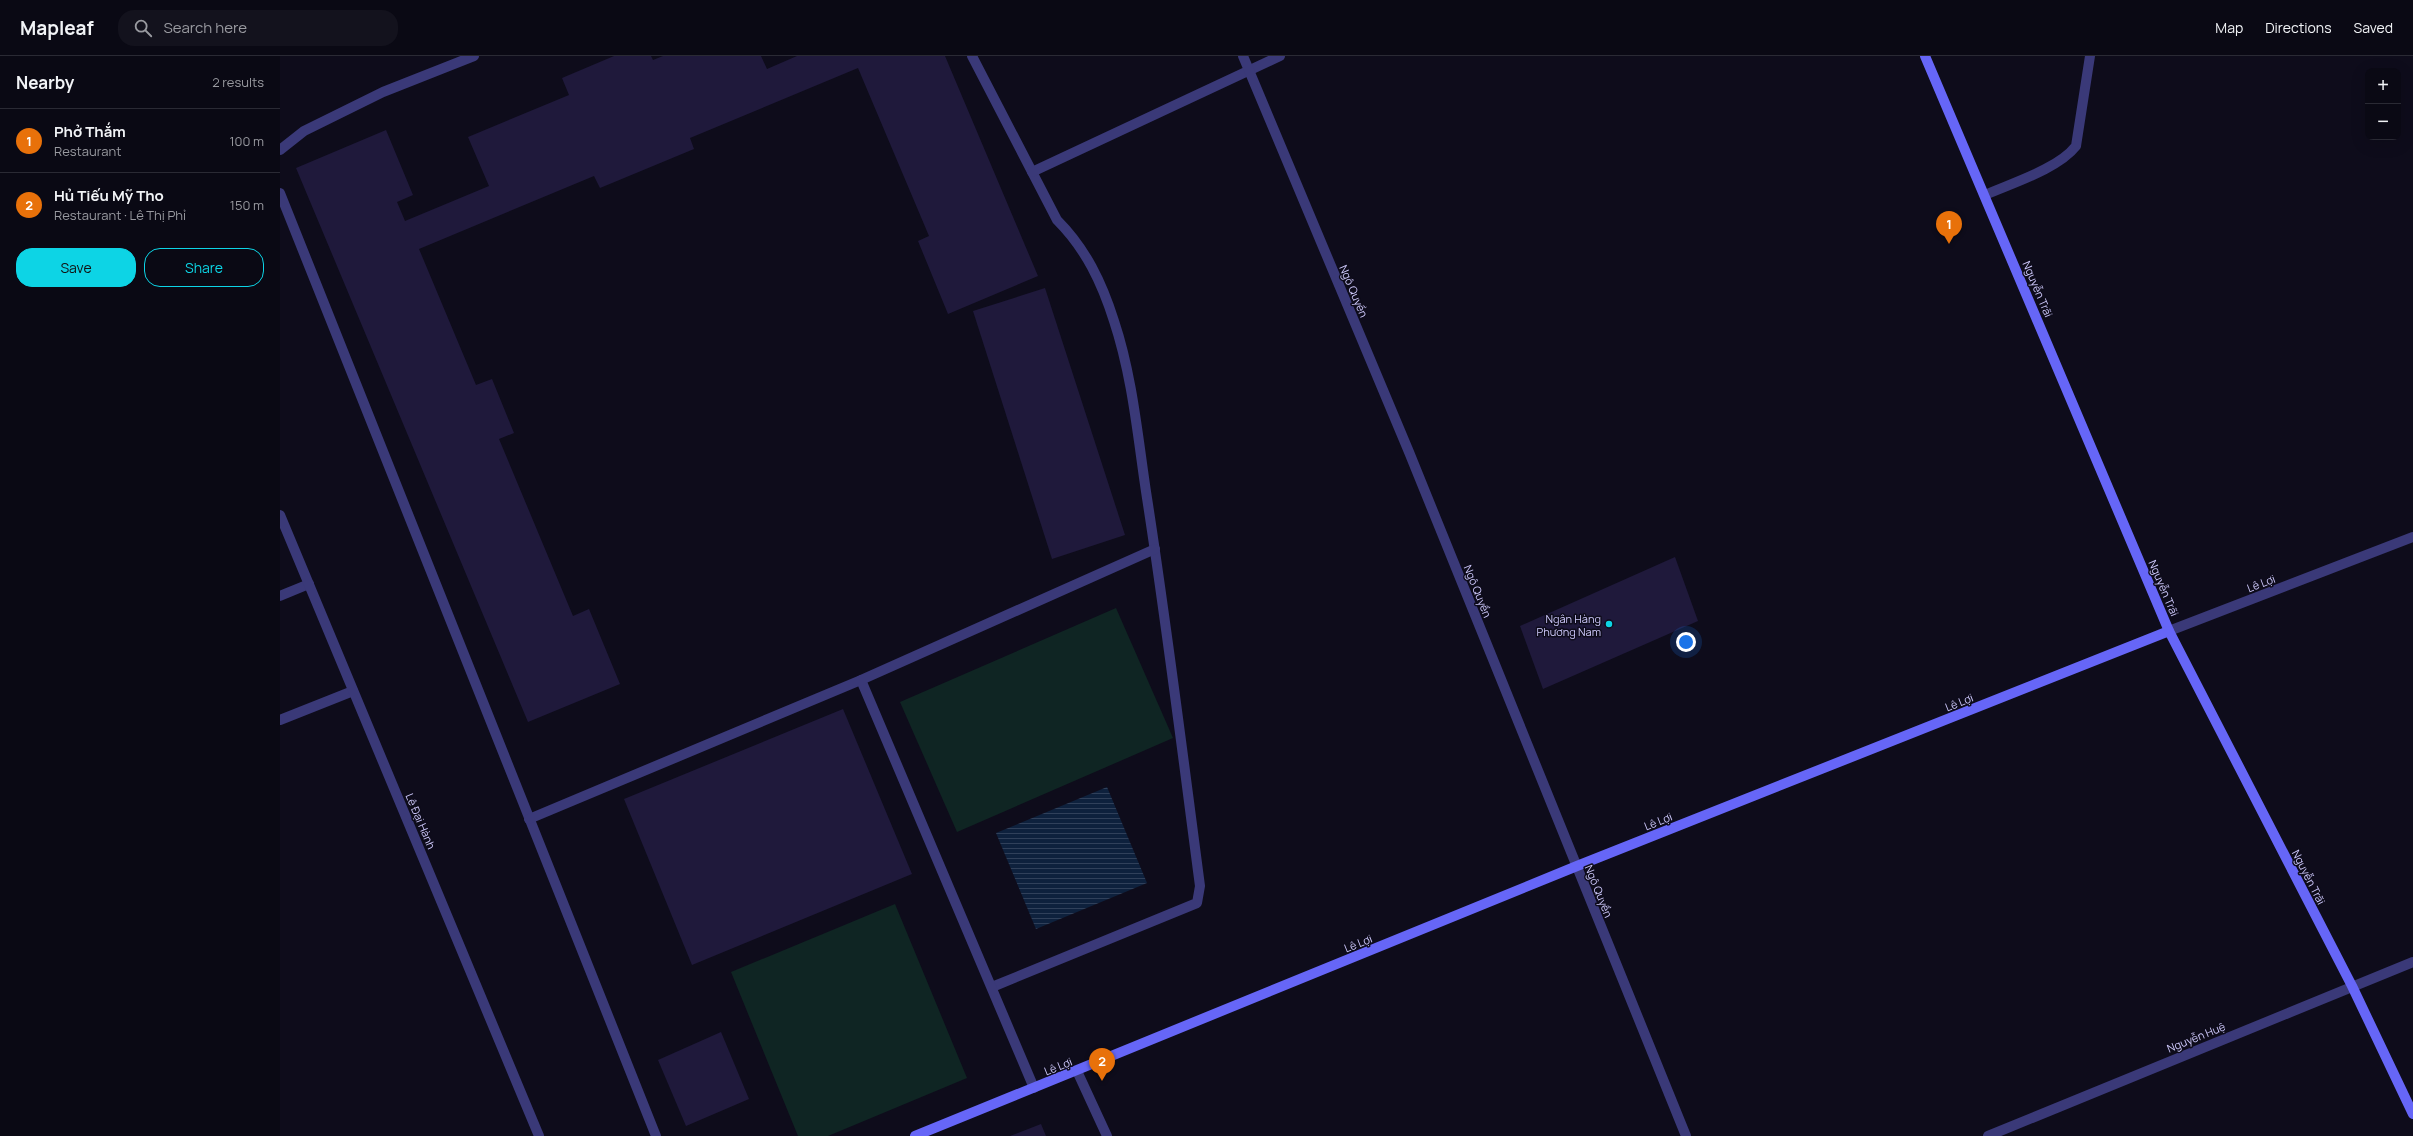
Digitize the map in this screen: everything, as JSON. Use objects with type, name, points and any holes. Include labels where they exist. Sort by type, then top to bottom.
[{"type":"main road","name":"Nguyễn Trãi","points":[[1925,56],[2169,631],[2352,986],[2413,1114]]},
{"type":"main road","name":"Lê Lợi","points":[[915,1136],[1576,866],[2169,631]]},
{"type":"street","points":[[280,150],[310,127],[384,92],[474,56]]},
{"type":"street","points":[[972,56],[1057,220],[1072,235],[1090,262],[1115,323],[1126,368],[1154,549],[1200,886],[1197,904],[992,987]]},
{"type":"street","name":"Ngô Quyền","points":[[1243,56],[1409,452],[1686,1136]]},
{"type":"street","points":[[1032,172],[1248,69],[1280,56]]},
{"type":"street","points":[[1985,195],[2058,162],[2070,154],[2076,146],[2090,56]]},
{"type":"street","points":[[280,193],[656,1136]]},
{"type":"street","name":"Lê Đại Hành","points":[[280,515],[539,1136]]},
{"type":"street","name":"Lê Lợi","points":[[2169,631],[2413,537]]},
{"type":"street","points":[[530,819],[862,680],[1154,549]]},
{"type":"street","points":[[280,596],[309,584]]},
{"type":"street","points":[[862,680],[1034,1088]]},
{"type":"street","points":[[280,720],[354,691]]},
{"type":"street","name":"Nguyễn Huệ","points":[[1988,1136],[2413,962]]},
{"type":"street","points":[[1077,1071],[1107,1136]]},
{"type":"green space","points":[[1116,608],[1173,738],[957,832],[900,702]]},
{"type":"green space","points":[[895,904],[967,1078],[828,1136],[798,1136],[731,972]]},
{"type":"water","points":[[1107,787],[1147,883],[1036,929],[996,833]]},
{"type":"building","points":[[614,56],[651,56],[653,60],[663,56],[761,56],[767,69],[797,56],[945,56],[1038,276],[948,314],[918,241],[929,236],[858,68],[690,138],[694,149],[600,188],[594,176],[419,249],[476,385],[492,379],[514,433],[499,439],[573,616],[589,609],[620,684],[528,722],[296,168],[386,130],[413,195],[397,202],[405,221],[489,186],[468,137],[569,95],[562,78]]},
{"type":"building","points":[[1045,288],[1125,535],[1052,559],[973,311]]},
{"type":"building","name":"Ngân Hàng Phương Nam","points":[[1675,557],[1698,621],[1543,689],[1520,626]]},
{"type":"building","points":[[843,709],[912,874],[692,965],[624,799]]},
{"type":"building","points":[[721,1032],[749,1099],[686,1126],[658,1060]]},
{"type":"building","points":[[1041,1124],[1046,1136],[1010,1136]]},
{"type":"place","name":"Phở Thắm","points":[[1949,244]]},
{"type":"place","name":"Ngân Hàng Phương Nam","points":[[1609,624]]},
{"type":"place","name":"Hủ Tiếu Mỹ Tho","points":[[1102,1081]]}]
